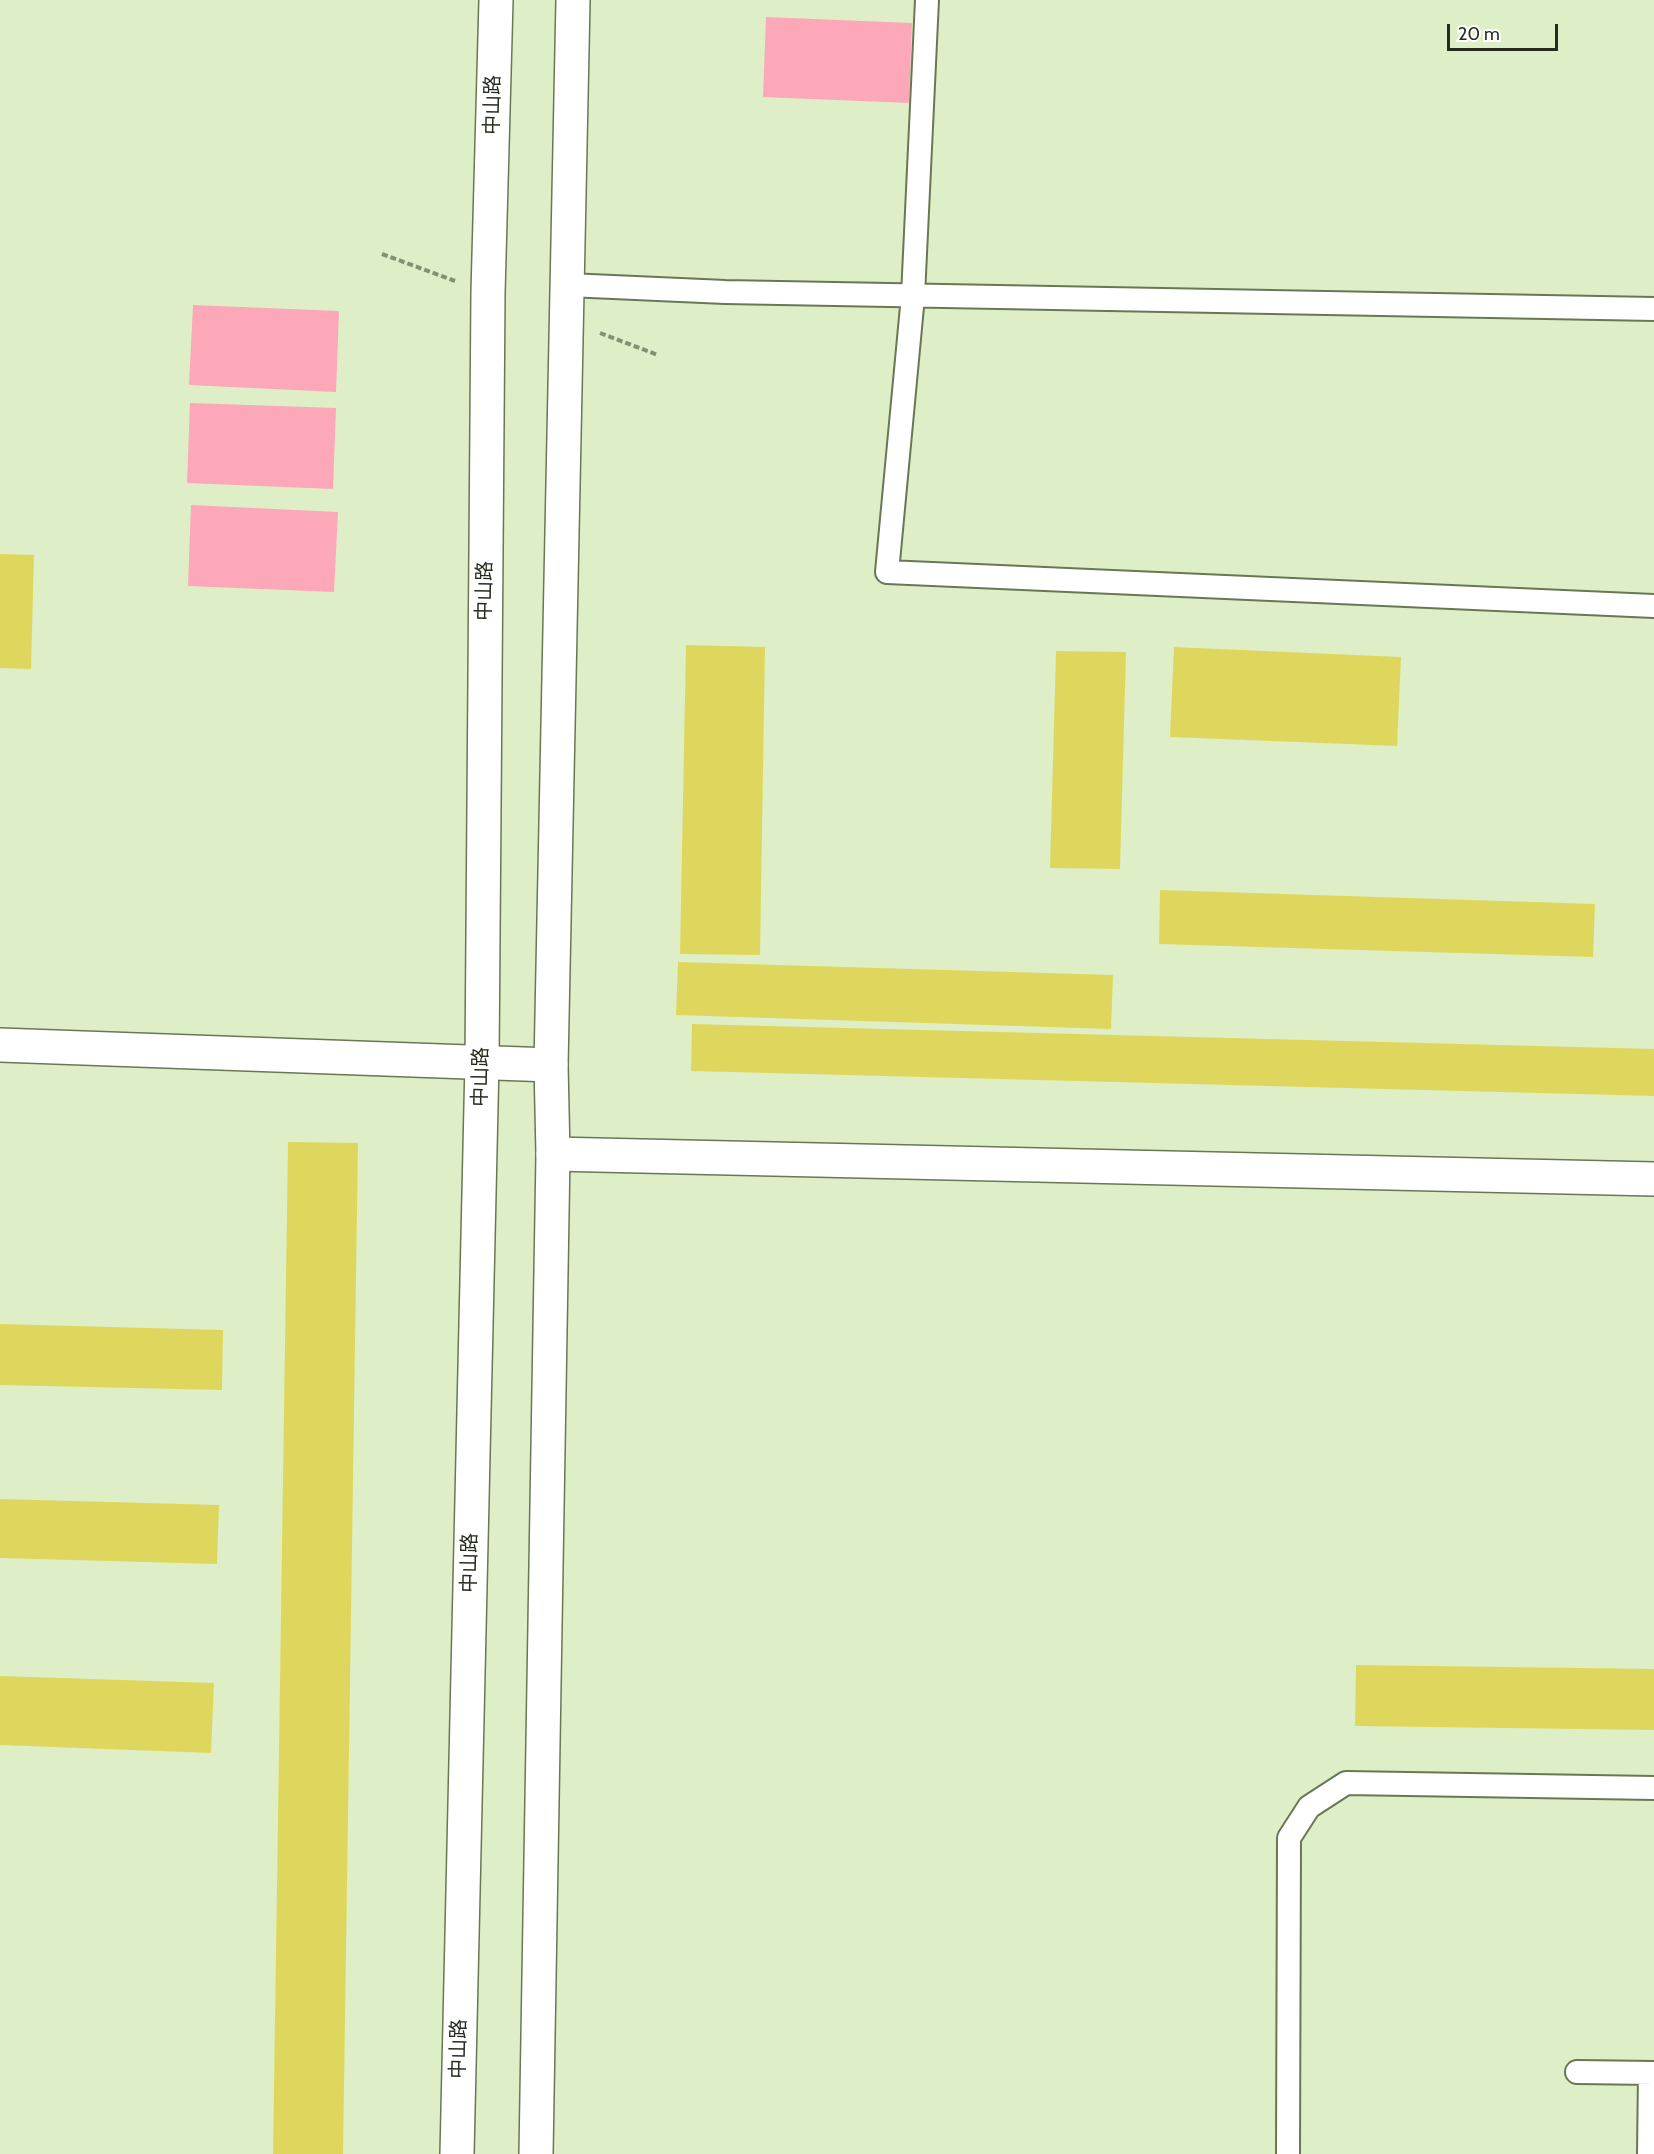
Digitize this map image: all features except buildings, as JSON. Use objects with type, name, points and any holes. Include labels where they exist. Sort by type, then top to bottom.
[{"type":"main road","name":"中山路","points":[[457,2154],[482,1062],[488,293],[496,0]]},
{"type":"main road","points":[[536,2154],[553,1154],[551,1065],[573,0]]},
{"type":"main road","points":[[0,1046],[551,1065]]},
{"type":"main road","points":[[553,1154],[1654,1179]]},
{"type":"lane","points":[[927,0],[913,296],[887,572],[1654,606]]},
{"type":"lane","points":[[568,285],[725,292],[1654,309]]},
{"type":"lane","points":[[1288,2154],[1289,1838],[1309,1807],[1346,1783],[1654,1788]]},
{"type":"lane","points":[[1577,2072],[1652,2073],[1649,2154]]},
{"type":"shaded area","points":[[766,17],[912,23],[909,103],[763,97]]},
{"type":"shaded area","points":[[193,305],[339,311],[336,392],[189,385]]},
{"type":"shaded area","points":[[190,403],[336,408],[333,489],[187,483]]},
{"type":"shaded area","points":[[191,505],[338,512],[334,592],[188,586]]}]
